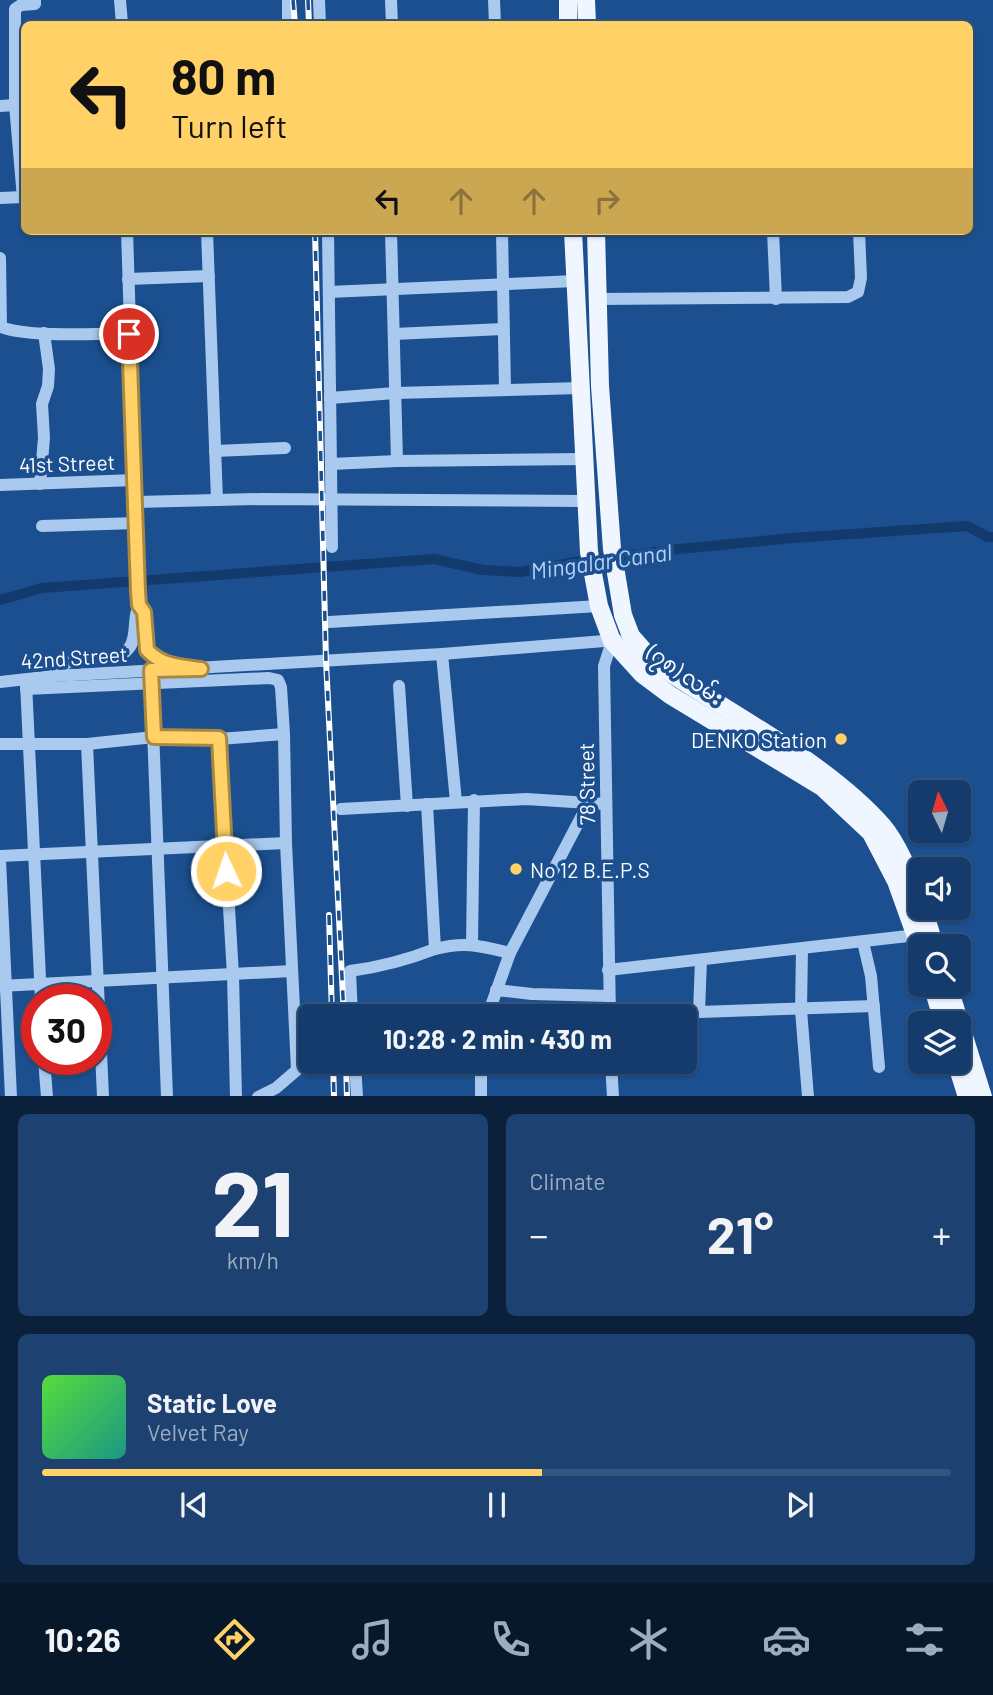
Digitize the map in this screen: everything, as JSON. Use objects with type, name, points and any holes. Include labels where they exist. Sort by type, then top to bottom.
[{"type":"main road","points":[[568,0],[568,21]]},
{"type":"main road","points":[[586,0],[587,21]]},
{"type":"main road","name":"(၇၈) လမ်း","points":[[573,235],[589,552],[599,606],[612,641],[642,674],[670,695],[822,787],[871,833],[896,881],[915,934]]},
{"type":"main road","name":"(၇၈) လမ်း","points":[[596,235],[600,386],[612,549],[623,615],[631,636],[654,662],[840,785],[883,826],[908,870]]},
{"type":"main road","points":[[951,997],[983,1096]]},
{"type":"main road","points":[[960,1074],[967,1096]]},
{"type":"street","points":[[21,167],[15,105],[15,9],[20,5],[35,4],[35,0]]},
{"type":"street","points":[[121,0],[122,21]]},
{"type":"street","points":[[288,0],[288,21]]},
{"type":"street","points":[[319,0],[320,21]]},
{"type":"street","points":[[391,0],[392,21]]},
{"type":"street","points":[[494,0],[495,21]]},
{"type":"street","points":[[0,106],[15,105]]},
{"type":"street","points":[[0,198],[21,198]]},
{"type":"street","points":[[127,235],[139,605],[144,612],[147,650],[155,659],[201,669]]},
{"type":"street","points":[[207,235],[217,500]]},
{"type":"street","points":[[328,235],[332,547]]},
{"type":"street","points":[[391,235],[397,461]]},
{"type":"street","points":[[502,235],[505,388]]},
{"type":"street","points":[[773,235],[776,299]]},
{"type":"street","points":[[597,299],[848,297],[858,292],[861,278],[859,235]]},
{"type":"street","points":[[0,258],[1,327],[44,333],[129,334]]},
{"type":"street","points":[[128,279],[209,276]]},
{"type":"street","points":[[329,292],[575,281]]},
{"type":"street","points":[[394,334],[503,329]]},
{"type":"street","points":[[40,484],[44,438],[42,404],[48,386],[49,369],[44,333]]},
{"type":"street","points":[[330,398],[505,388],[581,388]]},
{"type":"street","points":[[215,451],[285,449]]},
{"type":"street","points":[[331,464],[584,459]]},
{"type":"street","name":"41st Street","points":[[0,485],[135,480]]},
{"type":"street","points":[[136,502],[585,501]]},
{"type":"street","points":[[42,526],[137,523]]},
{"type":"street","points":[[54,676],[61,664],[69,660],[107,657],[128,650],[135,612],[139,605]]},
{"type":"street","points":[[329,622],[599,606]]},
{"type":"street","points":[[151,677],[201,669],[612,641],[631,636]]},
{"type":"street","name":"78 Street","points":[[609,1004],[604,666],[612,641]]},
{"type":"street","points":[[442,654],[456,802]]},
{"type":"street","name":"42nd Street","points":[[0,682],[26,684],[54,676],[151,677]]},
{"type":"street","points":[[151,677],[167,1096]]},
{"type":"street","points":[[260,1096],[276,1088],[297,1070],[286,843],[284,734],[281,687],[278,680],[151,677],[26,684],[41,984],[292,971]]},
{"type":"street","points":[[399,685],[407,806]]},
{"type":"street","points":[[0,744],[88,744],[154,737],[219,738],[284,734]]},
{"type":"street","points":[[219,738],[233,975],[236,1096]]},
{"type":"street","points":[[88,744],[103,1096]]},
{"type":"street","points":[[341,809],[526,799],[605,804]]},
{"type":"street","points":[[472,944],[474,800]]},
{"type":"street","points":[[427,804],[435,949]]},
{"type":"street","points":[[491,1004],[510,953],[588,804]]},
{"type":"street","points":[[11,1096],[0,858],[286,843]]},
{"type":"street","points":[[863,942],[874,1006],[879,1067]]},
{"type":"street","points":[[608,970],[863,942],[908,942]]},
{"type":"street","points":[[351,1004],[350,971],[399,962],[454,944],[472,944],[510,953]]},
{"type":"street","points":[[802,949],[801,1010],[808,1096]]},
{"type":"street","points":[[701,960],[699,1012],[874,1006]]},
{"type":"street","points":[[496,990],[609,996]]},
{"type":"street","points":[[356,1074],[357,1096]]},
{"type":"street","points":[[481,1074],[481,1096]]},
{"type":"street","points":[[612,1074],[613,1096]]},
{"type":"street","points":[[45,1075],[47,1096]]},
{"type":"waterway","name":"Mingalar Canal","points":[[0,600],[42,588],[434,559],[483,570],[521,572],[575,562],[793,538],[967,526],[993,537]]},
{"type":"railway","points":[[293,0],[295,21]]},
{"type":"railway","points":[[308,0],[309,21]]},
{"type":"railway","points":[[315,235],[326,661],[343,1004]]},
{"type":"railway","points":[[329,915],[332,1004]]},
{"type":"railway","points":[[333,1074],[334,1096]]},
{"type":"railway","points":[[346,1074],[347,1096]]},
{"type":"place","name":"DENKO Station","points":[[841,739]]},
{"type":"place","name":"No 12 B.E.P.S","points":[[516,869]]},
{"type":"route","points":[[129,334],[138,591],[139,605],[144,612],[147,650],[155,659],[165,663],[201,669],[151,670],[154,737],[219,738],[226,871]]}]
